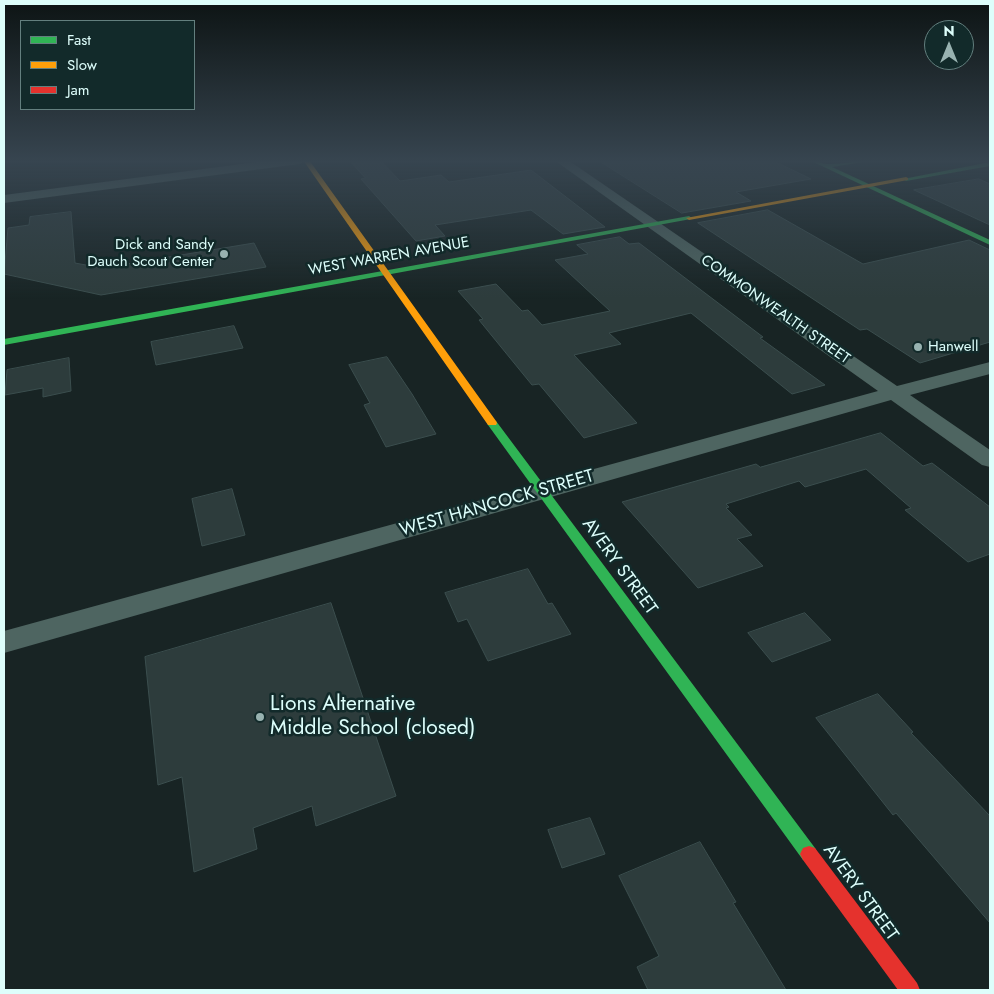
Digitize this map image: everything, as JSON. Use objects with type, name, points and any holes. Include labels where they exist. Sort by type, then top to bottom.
[{"type":"street","name":"AVERY STREET","points":[[338,206],[542,492],[910,990]]},
{"type":"street","name":"COMMONWEALTH STREET","points":[[626,206],[990,460]]},
{"type":"street","name":"WEST WARREN AVENUE","points":[[4,342],[755,206]]},
{"type":"street","points":[[911,206],[990,243]]},
{"type":"street","name":"WEST HANCOCK STREET","points":[[4,642],[894,393],[990,368]]},
{"type":"building","points":[[385,206],[578,206],[605,227],[563,234],[531,210],[435,225],[445,236],[416,241]]},
{"type":"building","points":[[672,206],[720,206],[682,213]]},
{"type":"building","points":[[950,206],[990,206],[990,225]]},
{"type":"building","points":[[768,210],[863,264],[969,240],[990,250],[990,342],[920,363],[867,329],[860,330],[698,223]]},
{"type":"building","name":"Dick and Sandy Dauch Scout Center","points":[[71,212],[75,263],[102,268],[254,243],[266,267],[101,295],[4,274],[8,228],[29,225],[30,217]]},
{"type":"building","points":[[620,237],[629,244],[639,243],[763,337],[760,338],[825,385],[792,394],[691,313],[609,333],[621,344],[574,355],[637,423],[584,438],[539,384],[532,385],[479,320],[483,319],[458,291],[496,284],[522,311],[528,310],[542,325],[610,311],[555,260],[588,254],[577,245]]},
{"type":"building","points":[[234,326],[243,348],[156,365],[151,342]]},
{"type":"building","points":[[387,357],[436,434],[386,447],[364,405],[370,403],[349,365]]},
{"type":"building","points":[[69,358],[71,391],[43,397],[43,388],[5,395],[7,370]]},
{"type":"building","points":[[881,433],[923,466],[932,463],[990,507],[990,554],[968,562],[905,510],[911,508],[866,469],[805,487],[799,481],[726,504],[729,507],[726,508],[752,535],[737,539],[763,566],[698,588],[622,502],[756,464],[760,467]]},
{"type":"building","points":[[232,489],[245,535],[202,546],[192,499]]},
{"type":"building","points":[[528,569],[548,604],[552,603],[571,634],[488,661],[467,619],[458,622],[445,593]]},
{"type":"building","name":"Lions Alternative Middle School (closed)","points":[[331,603],[396,796],[316,826],[312,806],[253,828],[257,849],[194,872],[182,777],[158,785],[145,657]]},
{"type":"building","points":[[805,613],[831,640],[772,662],[748,633]]},
{"type":"building","points":[[878,694],[913,732],[911,733],[990,816],[990,923],[896,813],[893,815],[816,718]]},
{"type":"building","points":[[590,818],[605,854],[562,868],[548,830]]},
{"type":"building","points":[[700,842],[736,902],[733,903],[786,990],[648,990],[637,967],[659,956],[619,876]]},
{"type":"traffic: fast","points":[[911,206],[990,243]]},
{"type":"traffic: fast","points":[[4,342],[689,218]]},
{"type":"traffic: fast","points":[[492,423],[809,854]]},
{"type":"traffic: slow","points":[[339,206],[492,423]]},
{"type":"traffic: slow","points":[[689,218],[754,206]]},
{"type":"traffic: jam","points":[[809,854],[910,990]]},
{"type":"place","name":"Dick and Sandy Dauch Scout Center","points":[[224,254]]},
{"type":"place","name":"Hanwell","points":[[918,347]]},
{"type":"place","name":"Lions Alternative Middle School (closed)","points":[[260,717]]}]
